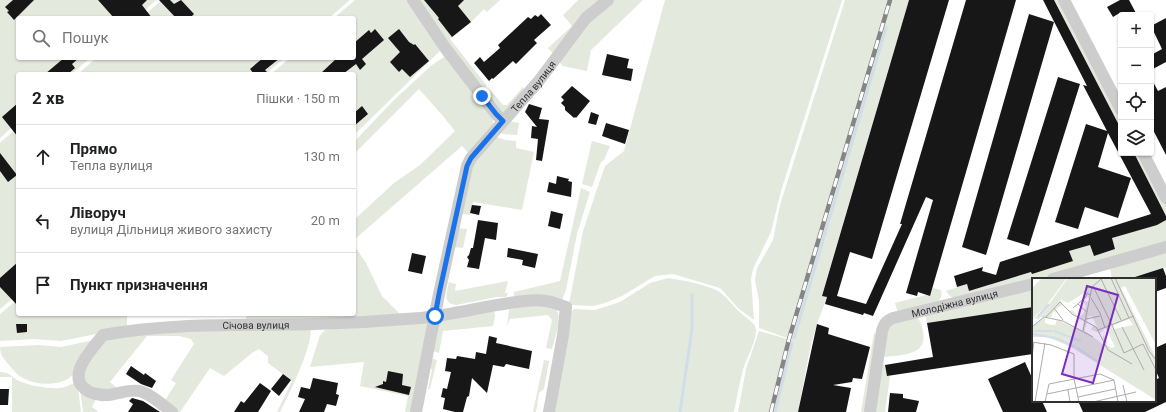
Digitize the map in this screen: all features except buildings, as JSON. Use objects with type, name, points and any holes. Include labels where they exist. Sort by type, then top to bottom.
[{"type":"street","points":[[413,0],[446,49],[503,121]]},
{"type":"street","name":"Тепла вулиця","points":[[416,412],[439,294],[467,166],[471,158],[538,82],[586,18],[608,0]]},
{"type":"street","points":[[1064,0],[1118,104]]},
{"type":"street","points":[[1145,156],[1166,198]]},
{"type":"street","points":[[1056,278],[1166,247]]},
{"type":"street","name":"Молодіжна вулиця","points":[[870,412],[884,324],[893,318],[1032,284]]},
{"type":"street","name":"Січова вулиця","points":[[172,412],[142,391],[100,395],[89,392],[80,384],[77,378],[80,368],[87,355],[103,335],[151,328],[213,325],[316,324],[435,316],[498,304],[533,300],[547,301],[566,307],[563,335],[549,412]]},
{"type":"shaded area","points":[[0,0],[156,0],[138,16],[16,16],[16,60],[88,60],[74,72],[16,72],[16,124],[0,138]]},
{"type":"shaded area","points":[[162,0],[350,0],[331,16],[143,16]]},
{"type":"shaded area","points":[[355,0],[409,0],[441,50],[356,133],[356,72],[273,72],[288,60],[356,60],[356,16],[336,16]]},
{"type":"shaded area","points":[[417,0],[500,0],[487,12],[484,9],[450,39],[487,86],[480,89]]},
{"type":"shaded area","points":[[578,0],[604,0],[553,53],[548,48],[572,26],[563,15]]},
{"type":"shaded area","points":[[612,0],[643,0],[591,50],[587,71],[563,66],[557,60],[587,20]]},
{"type":"shaded area","points":[[665,0],[842,0],[781,191],[771,232],[753,269],[751,279],[754,320],[739,309],[720,288],[673,274],[655,276],[622,296],[605,303],[593,306],[569,304],[583,231],[605,166],[624,151]]},
{"type":"shaded area","points":[[845,0],[888,0],[843,156],[787,338],[759,328],[759,301],[755,280],[757,268],[773,240],[780,205]]},
{"type":"shaded area","points":[[892,0],[909,0],[822,295],[827,297],[811,344],[798,412],[773,412],[791,340]]},
{"type":"shaded area","points":[[1054,0],[1062,0],[1118,109],[1118,123]]},
{"type":"shaded area","points":[[447,55],[493,117],[493,125],[470,155],[462,146],[356,238],[356,218],[394,183],[420,165],[455,131],[419,89],[356,152],[356,140],[394,100],[432,65]]},
{"type":"shaded area","points":[[94,60],[282,60],[268,72],[80,72]]},
{"type":"shaded area","points":[[523,87],[525,91],[504,113],[500,114],[487,95],[491,91],[503,105],[507,105]]},
{"type":"shaded area","points":[[508,121],[519,123],[517,135],[498,132]]},
{"type":"shaded area","points":[[16,129],[16,296],[0,309],[0,143]]},
{"type":"shaded area","points":[[494,136],[505,140],[516,141],[516,148],[534,152],[522,210],[473,202],[470,215],[460,213],[472,164]]},
{"type":"shaded area","points":[[592,141],[610,146],[604,160],[601,162],[592,187],[582,184]]},
{"type":"shaded area","points":[[1136,156],[1142,156],[1166,203],[1166,216]]},
{"type":"shaded area","points":[[581,188],[590,192],[577,234],[566,290],[562,300],[514,297],[514,292],[560,281]]},
{"type":"shaded area","points":[[1166,220],[1166,243],[1044,278],[1032,278],[953,298],[946,291],[967,284],[969,291],[990,285],[988,277],[998,274],[1021,275],[1073,261],[1069,251],[1090,245],[1094,256],[1115,249],[1112,238]]},
{"type":"shaded area","points":[[457,228],[467,229],[463,248],[453,247]]},
{"type":"shaded area","points":[[356,248],[366,263],[382,296],[401,315],[246,322],[246,317],[356,316]]},
{"type":"shaded area","points":[[1166,250],[1166,267],[1133,278],[1112,278],[1110,268]]},
{"type":"shaded area","points":[[668,278],[695,283],[716,290],[724,295],[755,327],[756,335],[744,365],[734,412],[553,412],[571,312],[574,309],[595,310],[620,302],[650,283]]},
{"type":"shaded area","points":[[508,281],[505,293],[508,293],[506,297],[497,297],[456,305],[449,302],[446,296],[449,282],[456,284],[455,291]]},
{"type":"shaded area","points":[[933,288],[941,290],[941,297],[936,303],[898,313],[895,303],[926,295],[930,296]]},
{"type":"shaded area","points":[[1032,288],[1032,307],[927,323],[925,315]]},
{"type":"shaded area","points":[[16,301],[16,316],[127,316],[127,328],[61,341],[34,339],[0,341],[0,314]]},
{"type":"shaded area","points":[[542,304],[554,308],[558,314],[559,319],[552,349],[546,348],[552,320],[548,315],[510,319],[507,326],[509,310],[511,307]]},
{"type":"shaded area","points":[[494,309],[495,316],[493,326],[443,331],[439,353],[431,350],[437,325],[443,319]]},
{"type":"shaded area","points":[[917,317],[923,332],[921,346],[917,350],[905,355],[884,357],[881,355],[890,323]]},
{"type":"shaded area","points":[[425,320],[430,325],[412,412],[405,412],[408,396],[360,386],[364,362],[310,367],[320,335],[325,330]]},
{"type":"shaded area","points":[[310,329],[305,357],[280,412],[277,412],[292,381],[268,363],[268,356],[259,349],[224,376],[210,368],[180,412],[177,412],[164,402],[176,383],[171,380],[194,344],[191,339],[179,336],[147,336],[110,382],[116,387],[114,393],[86,388],[82,368],[104,340],[157,331]]},
{"type":"shaded area","points":[[759,331],[787,339],[769,412],[738,412],[746,369]]},
{"type":"shaded area","points":[[874,333],[876,334],[867,412],[861,412]]},
{"type":"shaded area","points":[[94,340],[72,376],[58,383],[52,384],[33,382],[21,377],[5,361],[0,350],[0,347],[39,345],[61,347]]},
{"type":"shaded area","points":[[429,360],[437,360],[430,389],[428,389],[432,369]]},
{"type":"shaded area","points":[[544,360],[549,361],[544,389],[539,393],[536,412],[533,412]]},
{"type":"shaded area","points":[[882,365],[885,365],[887,376],[890,376],[885,412],[874,412]]},
{"type":"shaded area","points":[[0,372],[7,373],[24,383],[45,388],[62,388],[75,383],[78,388],[81,412],[12,412],[12,377],[0,377]]},
{"type":"shaded area","points":[[80,389],[106,397],[103,402],[96,399],[92,407],[98,411],[97,412],[83,412]]},
{"type":"waterway","points":[[794,338],[886,28]]},
{"type":"waterway","points":[[680,412],[692,329],[692,294]]},
{"type":"waterway","points":[[775,412],[792,343]]},
{"type":"railway","points":[[771,412],[789,339],[890,0]]},
{"type":"route","points":[[435,316],[467,166],[471,158],[503,121],[482,96]]}]
